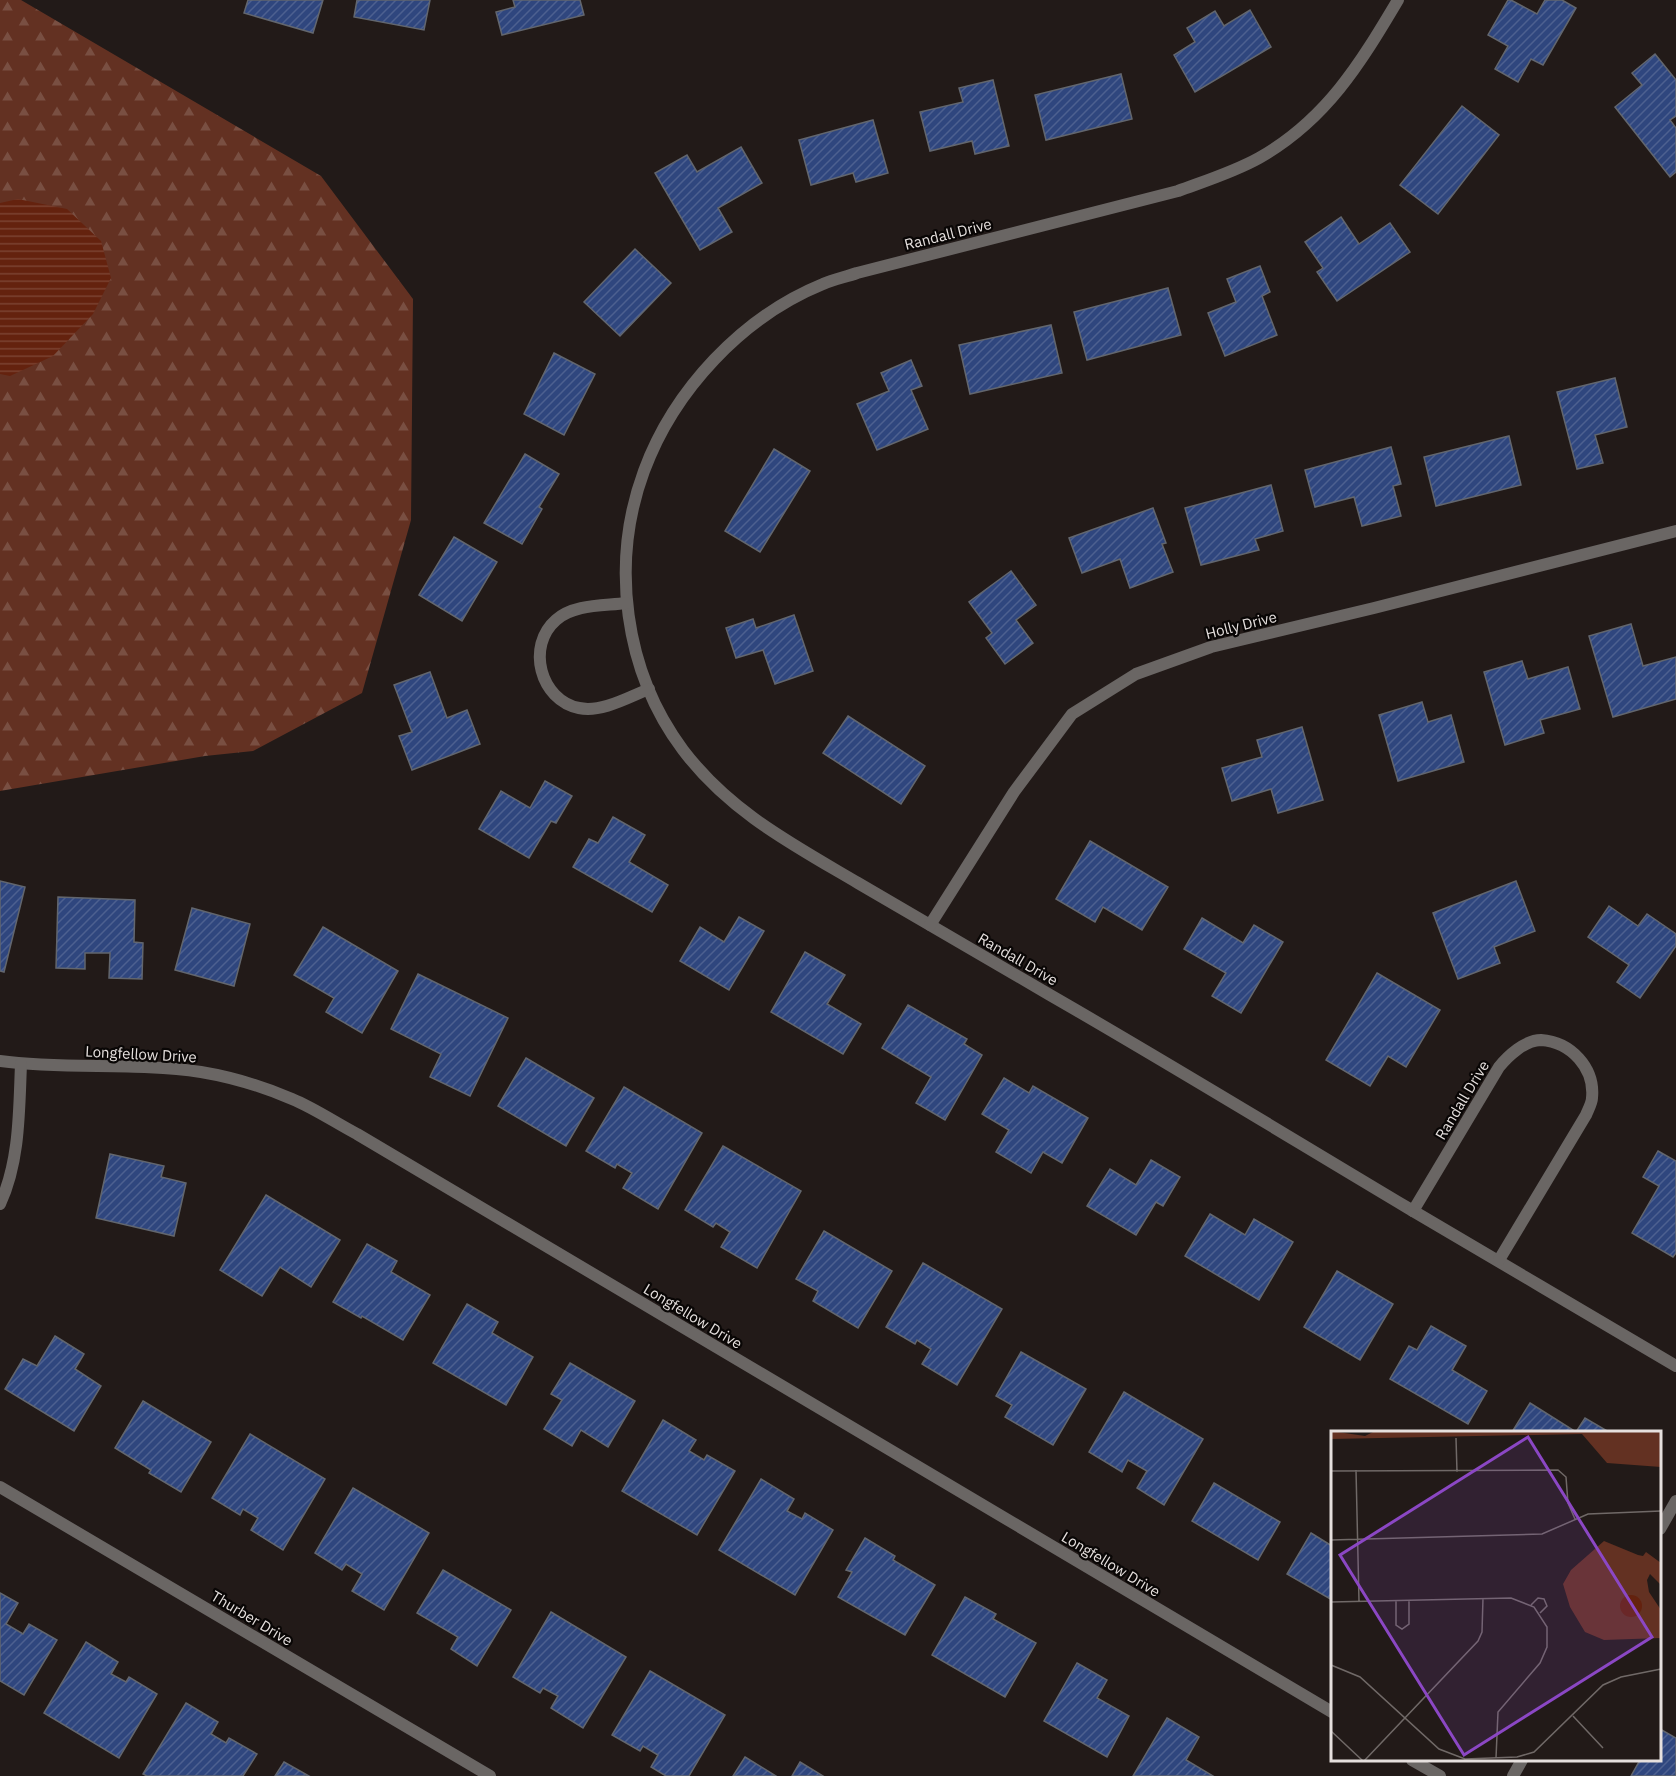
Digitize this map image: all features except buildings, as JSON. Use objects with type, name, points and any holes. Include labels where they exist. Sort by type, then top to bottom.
[{"type":"street","name":"Randall Drive","points":[[1398,0],[1362,61],[1340,91],[1316,117],[1259,158],[1220,176],[1178,191],[868,270],[823,284],[765,316],[698,377],[670,418],[649,458],[637,490],[631,518],[625,576],[626,603],[640,666],[663,719],[680,746],[717,789],[747,815],[930,926],[1078,1011],[1676,1366]]},
{"type":"street","name":"Holly Drive","points":[[930,926],[1014,792],[1072,714],[1136,674],[1211,647],[1676,531]]},
{"type":"street","points":[[626,603],[584,608],[567,613],[555,620],[540,646],[542,675],[552,690],[565,702],[579,708],[597,708],[649,689]]},
{"type":"street","name":"Randall Drive","points":[[1413,1211],[1499,1067],[1508,1056],[1521,1047],[1539,1040],[1557,1044],[1585,1063],[1591,1077],[1592,1099],[1586,1115],[1499,1260]]},
{"type":"street","name":"Longfellow Drive","points":[[0,1061],[21,1064],[118,1065],[202,1072],[236,1080],[293,1100],[367,1140],[1331,1711]]},
{"type":"street","points":[[0,1204],[14,1159],[19,1118],[21,1064]]},
{"type":"street","name":"Thurber Drive","points":[[0,1487],[489,1776]]},
{"type":"street","points":[[1661,1526],[1676,1501]]},
{"type":"street","points":[[1414,1761],[1440,1776]]},
{"type":"street","points":[[1513,1776],[1521,1761]]},
{"type":"green space","points":[[0,0],[21,0],[321,176],[413,299],[411,520],[362,693],[253,751],[205,756],[0,791]]},
{"type":"shaded area","points":[[18,199],[67,209],[101,241],[111,278],[93,314],[53,356],[10,376],[0,374],[0,203]]}]
